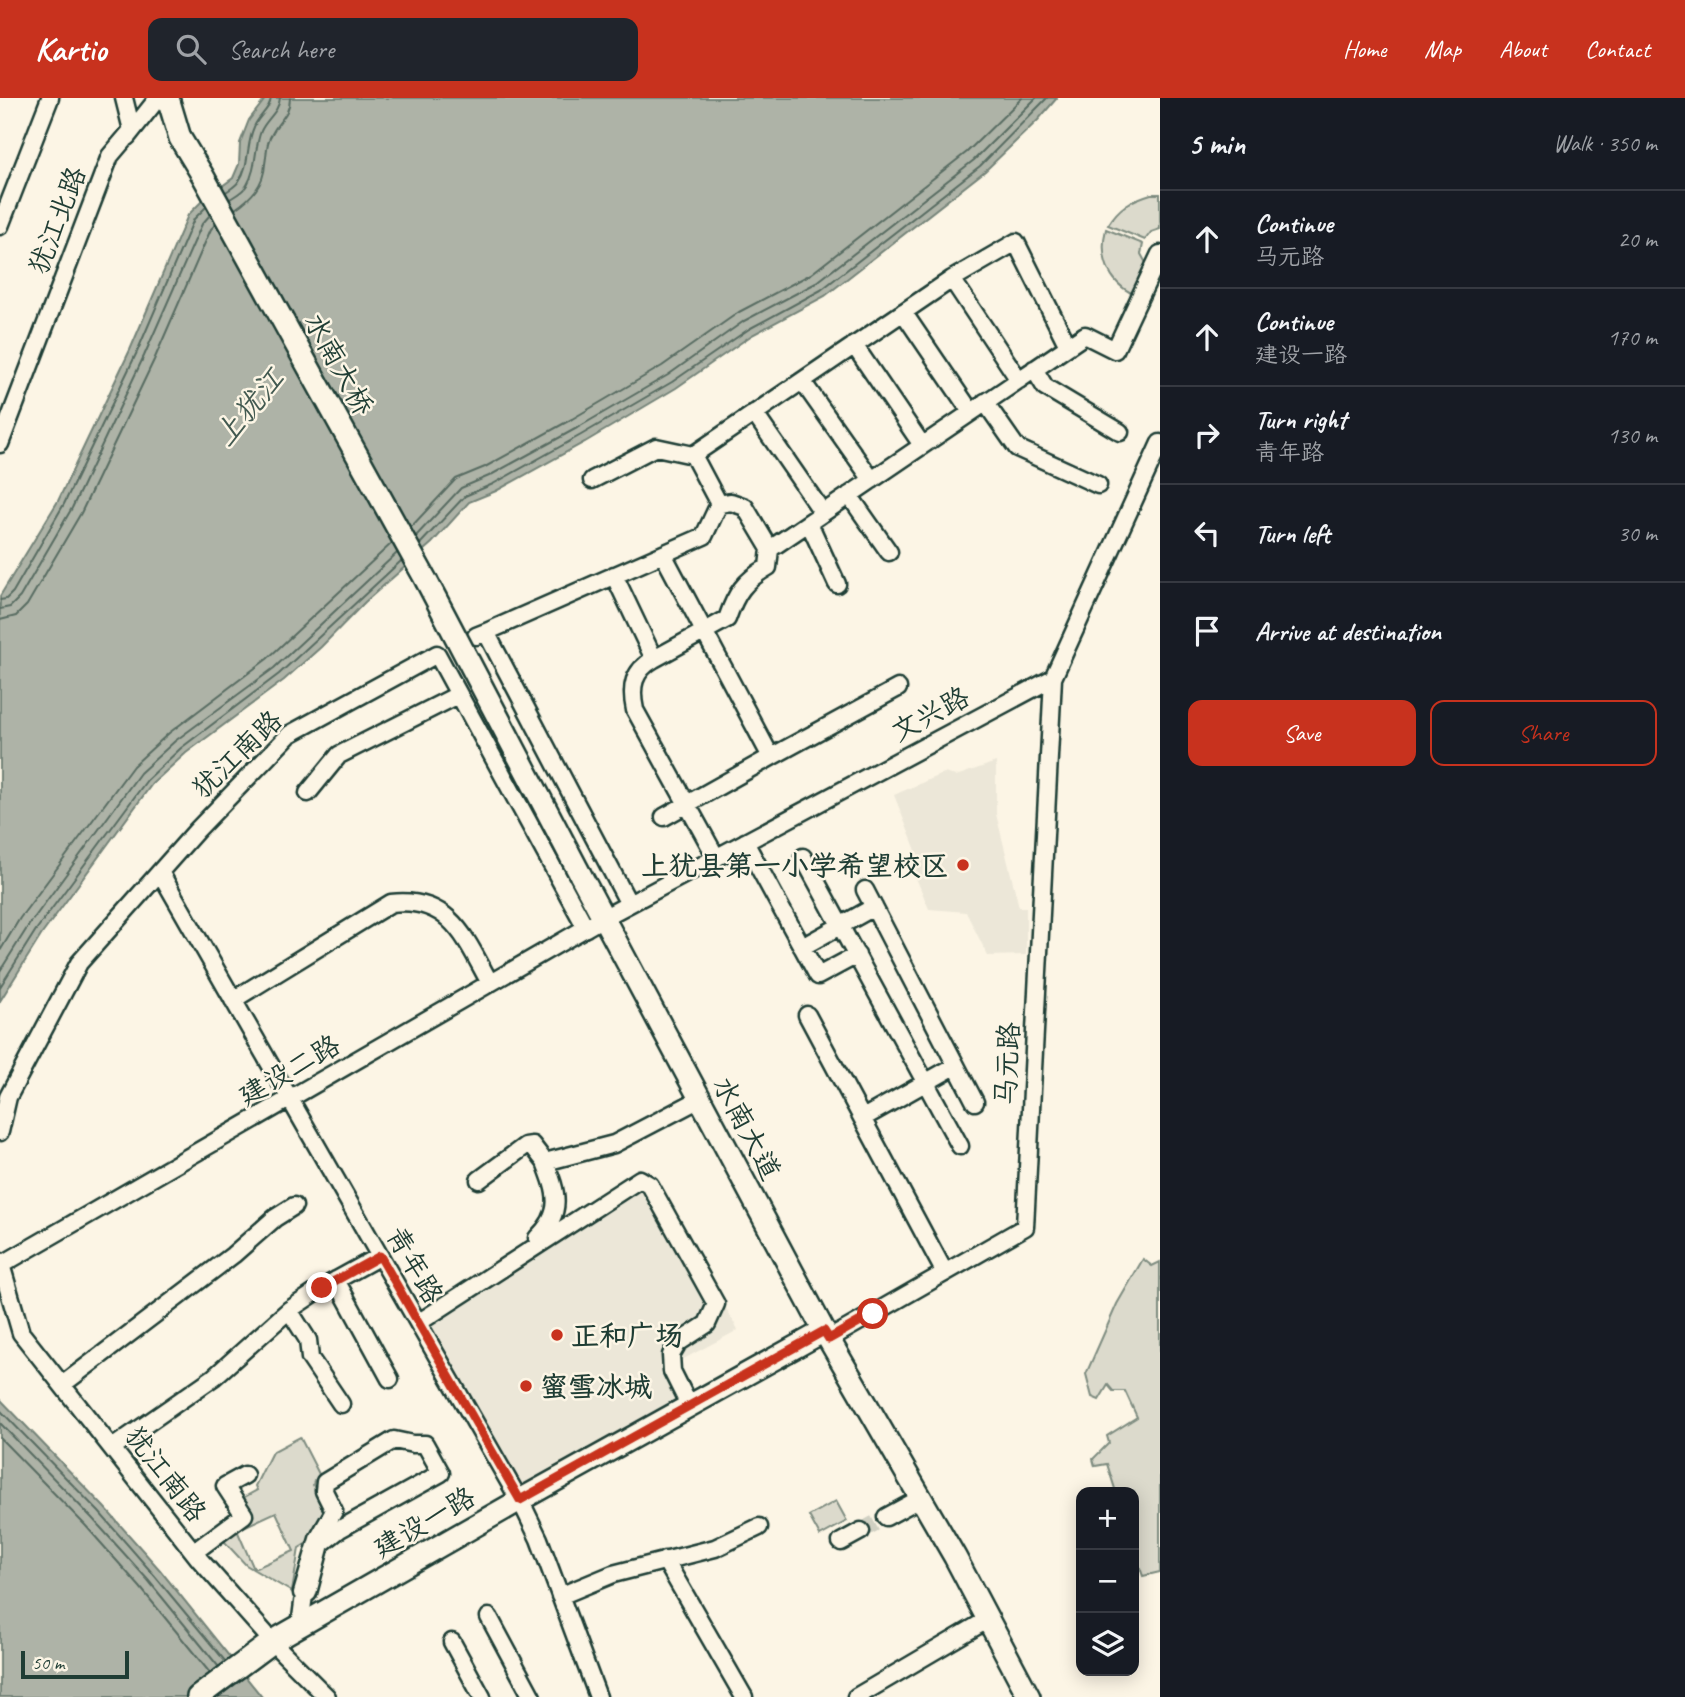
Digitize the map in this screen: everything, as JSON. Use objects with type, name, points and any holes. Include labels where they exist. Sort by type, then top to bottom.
[{"type":"main road","name":"水南大桥","points":[[168,98],[180,138],[426,580]]},
{"type":"main road","name":"水南大道","points":[[426,580],[580,874],[594,923],[700,1099],[828,1338],[956,1557],[1029,1697]]},
{"type":"main road","name":"建设一路","points":[[273,1649],[300,1626],[522,1504],[689,1405],[828,1338]]},
{"type":"main road","points":[[198,1697],[273,1649],[522,1504],[828,1338]]},
{"type":"main road","points":[[218,1697],[273,1649]]},
{"type":"street","points":[[0,226],[50,98]]},
{"type":"street","points":[[124,98],[132,130]]},
{"type":"street","name":"犹江北路","points":[[0,443],[110,156],[159,98]]},
{"type":"street","points":[[592,481],[656,447],[693,455],[952,279],[1016,242],[1068,346]]},
{"type":"street","points":[[770,549],[1085,335],[1115,350],[1160,254]]},
{"type":"street","points":[[952,279],[1018,380]]},
{"type":"street","points":[[903,312],[971,412]]},
{"type":"street","points":[[854,345],[922,445]]},
{"type":"street","points":[[1034,369],[1045,387],[1121,432]]},
{"type":"street","points":[[802,381],[872,480]]},
{"type":"street","points":[[985,402],[1017,448],[1098,485]]},
{"type":"street","points":[[754,413],[823,513]]},
{"type":"street","points":[[1053,678],[1160,443]]},
{"type":"street","points":[[693,455],[719,504]]},
{"type":"street","points":[[849,495],[889,552]]},
{"type":"street","points":[[716,858],[633,702],[634,678],[641,667],[727,619],[735,595],[768,567],[770,549],[745,507],[739,503],[719,504]]},
{"type":"street","points":[[629,904],[481,634],[704,536],[719,504]]},
{"type":"street","points":[[809,523],[837,584]]},
{"type":"street","points":[[663,554],[771,757]]},
{"type":"street","points":[[614,575],[654,659]]},
{"type":"street","name":"犹江南路","points":[[0,1132],[8,1097],[79,963],[160,872],[290,734],[438,653],[458,695],[594,923]]},
{"type":"street","name":"文兴路","points":[[594,923],[1053,678]]},
{"type":"street","name":"马元路","points":[[828,1338],[1026,1227],[1053,678]]},
{"type":"street","points":[[663,817],[898,688]]},
{"type":"street","points":[[308,793],[339,755],[458,695]]},
{"type":"street","points":[[745,842],[818,976],[857,955]]},
{"type":"street","points":[[803,857],[960,1146]]},
{"type":"street","name":"青年路","points":[[160,872],[522,1504],[540,1539],[597,1697]]},
{"type":"street","points":[[865,890],[975,1102]]},
{"type":"street","points":[[233,1000],[391,903],[409,901],[433,909],[460,927],[490,983]]},
{"type":"street","points":[[802,947],[874,907]]},
{"type":"street","name":"建设二路","points":[[1,1263],[290,1100],[594,923]]},
{"type":"street","points":[[807,1015],[945,1273]]},
{"type":"street","points":[[863,1118],[955,1066]]},
{"type":"street","points":[[545,1161],[614,1144],[700,1099]]},
{"type":"street","points":[[479,1180],[525,1146],[532,1145],[545,1161],[556,1194],[555,1215],[550,1225],[492,1275]]},
{"type":"street","points":[[418,1323],[640,1179],[650,1185],[716,1304],[707,1324],[678,1343],[671,1355],[672,1371],[689,1405]]},
{"type":"street","points":[[62,1385],[293,1206]]},
{"type":"street","points":[[112,1447],[214,1377],[289,1310],[380,1256]]},
{"type":"street","name":"犹江南路","points":[[1,1263],[21,1333],[273,1649],[327,1697]]},
{"type":"street","points":[[336,1280],[390,1378]]},
{"type":"street","points":[[289,1310],[308,1340],[310,1358],[341,1404]]},
{"type":"street","points":[[304,1595],[308,1593],[321,1544],[351,1523],[441,1473],[425,1444],[394,1440],[326,1480],[323,1487],[334,1511],[340,1520],[351,1523]]},
{"type":"street","points":[[194,1552],[244,1515],[225,1486],[245,1475]]},
{"type":"street","points":[[886,1517],[921,1498]]},
{"type":"street","points":[[300,1626],[304,1595],[302,1593],[318,1539],[334,1511]]},
{"type":"street","points":[[561,1596],[613,1574],[715,1548],[759,1527]]},
{"type":"street","points":[[841,1542],[861,1531]]},
{"type":"street","points":[[665,1560],[744,1697]]},
{"type":"street","points":[[489,1617],[533,1697]]},
{"type":"street","points":[[856,1697],[987,1620]]},
{"type":"street","points":[[452,1642],[482,1697]]},
{"type":"shaded area","points":[[1151,194],[1160,194],[1160,229],[1151,232],[1145,240],[1108,225],[1126,205]]},
{"type":"shaded area","points":[[1106,229],[1143,244],[1141,254],[1146,263],[1133,294],[1117,283],[1108,267],[1104,249]]},
{"type":"shaded area","name":"上犹县第一小学希望校区","points":[[996,762],[996,814],[1019,907],[1026,907],[1026,955],[988,956],[966,912],[929,909],[914,873],[919,858],[894,795],[944,773],[956,776]]},
{"type":"shaded area","name":"正和广场","points":[[651,1171],[738,1330],[676,1363],[695,1400],[526,1492],[423,1310],[568,1219]]},
{"type":"shaded area","points":[[1143,1259],[1152,1266],[1160,1262],[1160,1572],[1143,1576],[1139,1565],[1139,1487],[1114,1487],[1107,1464],[1095,1466],[1093,1459],[1109,1443],[1107,1436],[1137,1417],[1125,1391],[1113,1391],[1108,1385],[1099,1400],[1092,1397],[1086,1374],[1117,1304]]},
{"type":"shaded area","points":[[300,1437],[320,1476],[313,1485],[327,1512],[312,1540],[299,1548],[292,1592],[246,1565],[223,1540],[252,1515],[243,1498],[257,1490],[255,1486],[272,1452]],"holes":[[[276,1512],[294,1551],[254,1569],[237,1530]]]},
{"type":"shaded area","points":[[836,1501],[847,1521],[820,1536],[809,1516]]},
{"type":"water","name":"上犹江","points":[[266,98],[1057,98],[985,171],[825,296],[752,335],[676,388],[585,442],[496,491],[469,502],[432,543],[365,602],[284,680],[186,753],[152,784],[42,934],[0,1001],[0,596],[58,501],[130,350],[188,215],[233,178],[239,164],[240,143],[249,120]]},
{"type":"water","points":[[0,1399],[104,1507],[160,1570],[262,1697],[0,1697]]},
{"type":"tunnel","points":[[861,1531],[886,1517]]},
{"type":"place","name":"上犹县第一小学希望校区","points":[[963,865]]},
{"type":"place","name":"正和广场","points":[[557,1335]]},
{"type":"place","name":"蜜雪冰城","points":[[526,1386]]},
{"type":"route","points":[[322,1288],[380,1256],[520,1500],[824,1331],[829,1339],[873,1314]]}]
